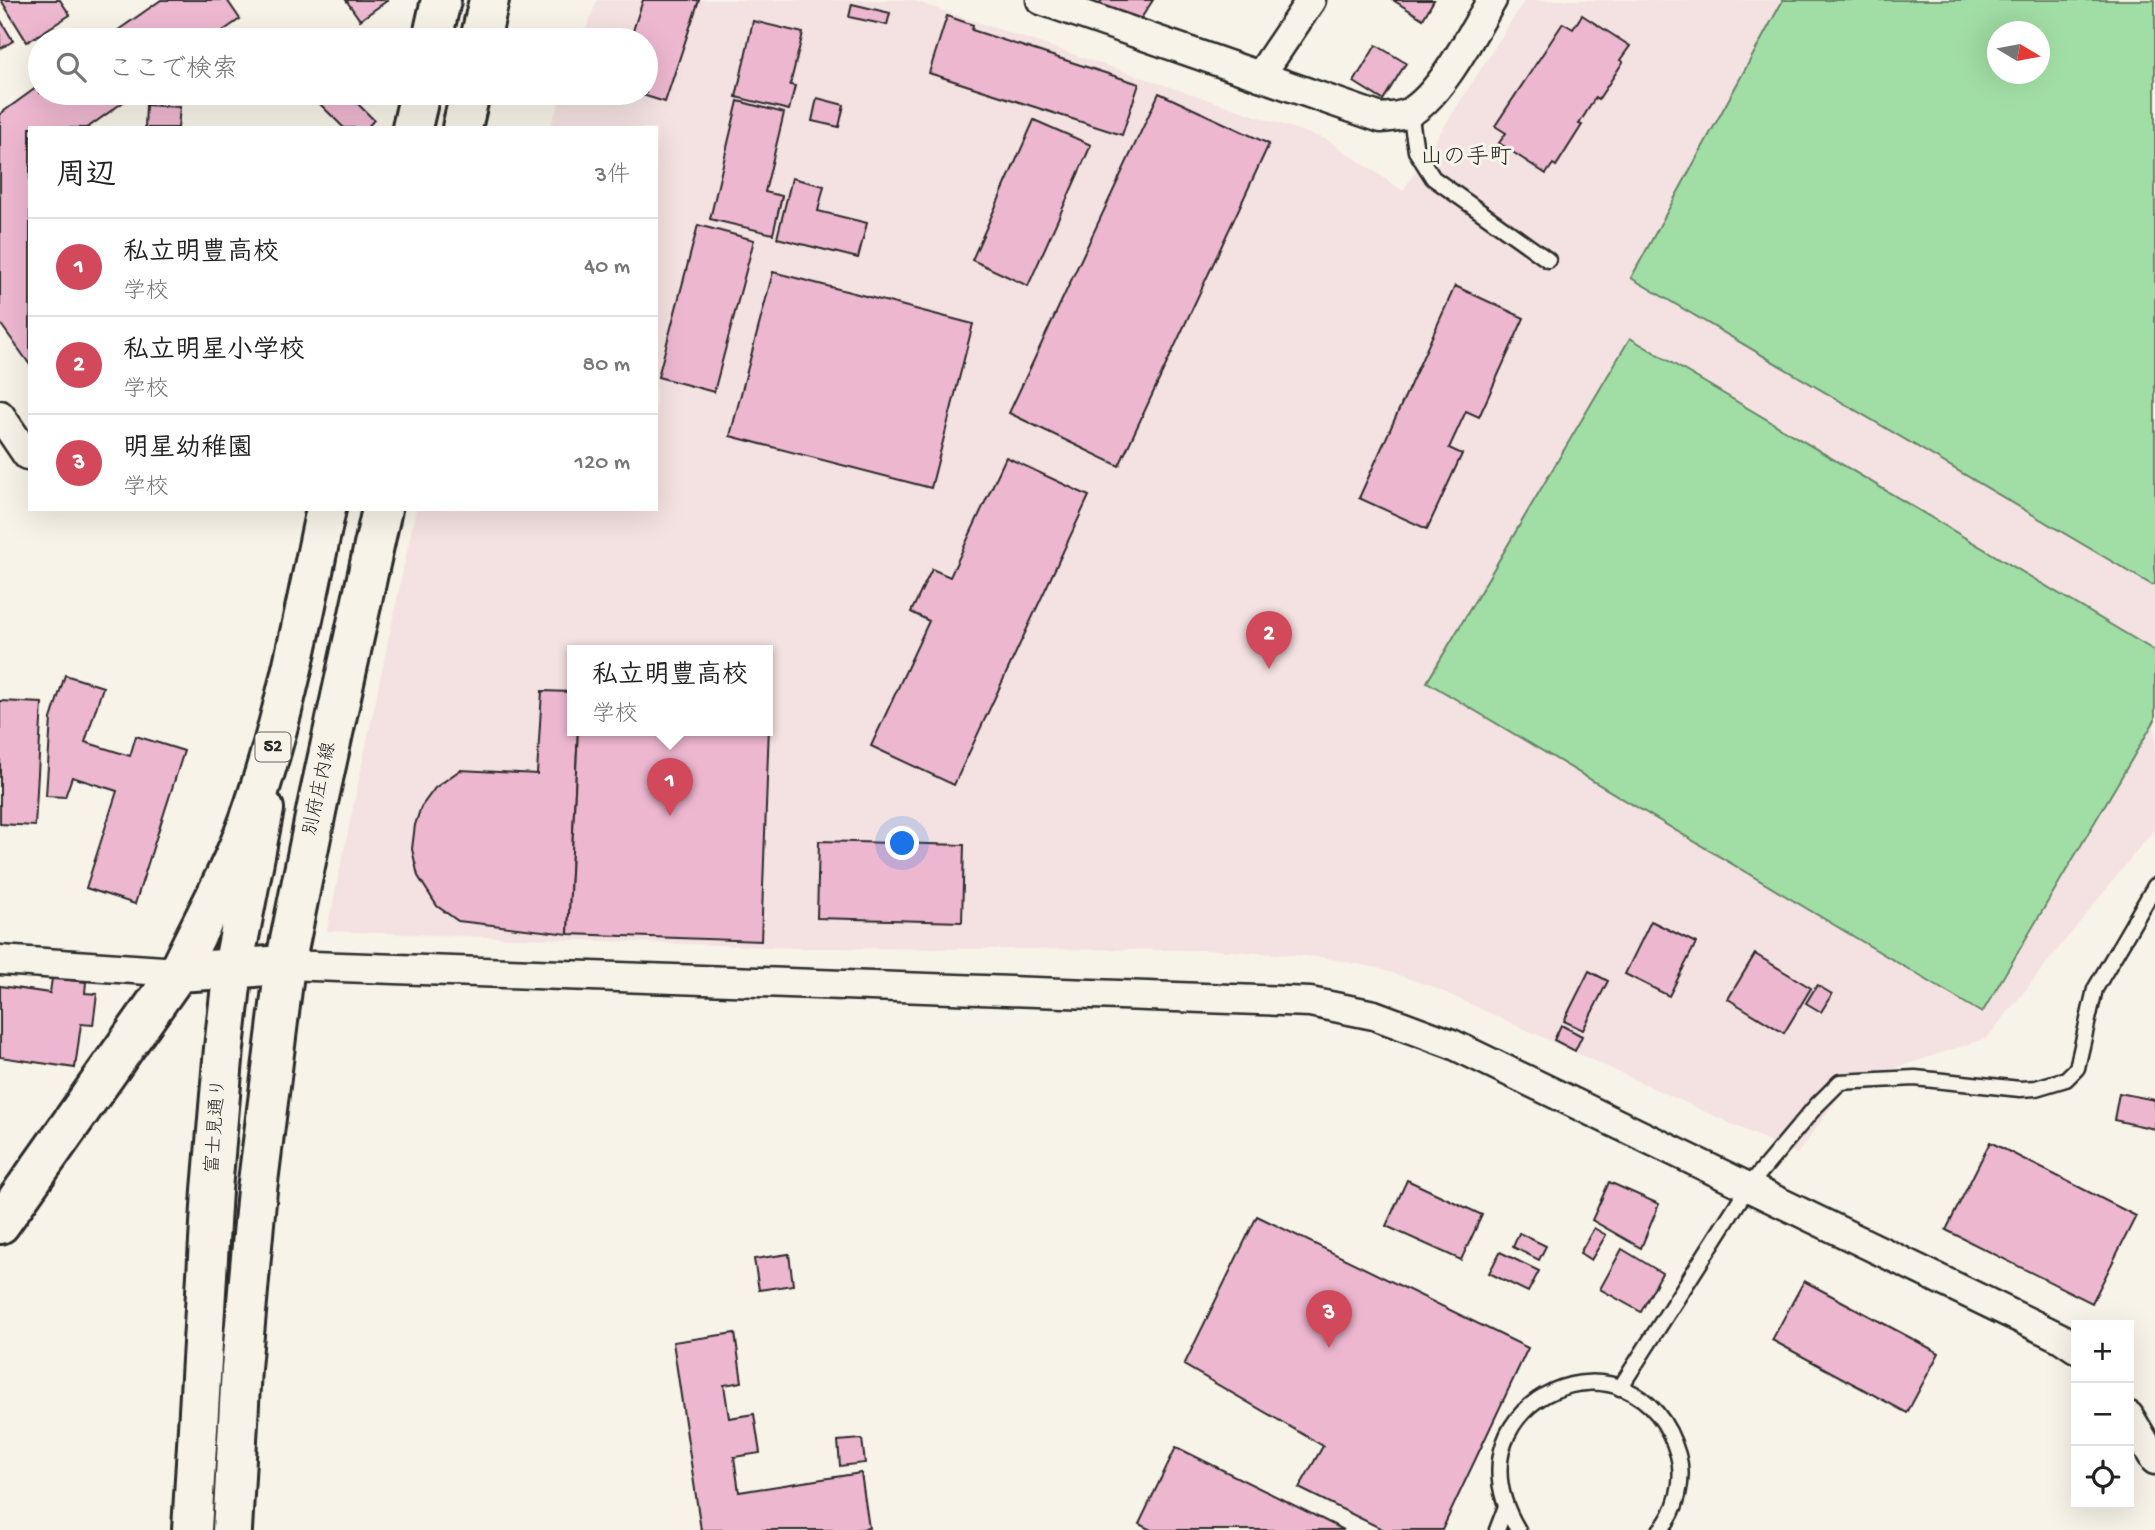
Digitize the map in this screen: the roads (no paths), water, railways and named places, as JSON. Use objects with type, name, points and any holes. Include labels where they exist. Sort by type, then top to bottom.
[{"type":"main road","points":[[435,28],[441,0]]},
{"type":"main road","points":[[483,28],[489,0]]},
{"type":"main road","points":[[412,126],[417,105]]},
{"type":"main road","points":[[462,126],[467,105]]},
{"type":"main road","name":"52","points":[[0,1224],[178,972],[226,873],[249,820],[280,726],[326,511]]},
{"type":"main road","name":"別府庄内線","points":[[232,1530],[241,1368],[257,1190],[285,965],[382,511]]},
{"type":"main road","name":"富士見通り","points":[[192,1530],[223,1048],[233,968],[280,726]]},
{"type":"main road","points":[[178,972],[285,965]]},
{"type":"street","points":[[1041,0],[1381,118],[1410,112],[1425,101],[1444,77],[1492,0]]},
{"type":"street","points":[[1261,76],[1311,0]]},
{"type":"street","points":[[0,415],[19,454]]},
{"type":"street","points":[[0,960],[178,972]]},
{"type":"street","points":[[285,965],[1310,1002],[1374,1014],[1452,1044],[2071,1345]]},
{"type":"street","points":[[2134,1424],[2155,1460]]},
{"type":"lane","points":[[1410,112],[1416,151],[1433,178],[1548,260]]},
{"type":"lane","points":[[1620,1388],[1748,1187],[1816,1106],[1840,1082],[1915,1078],[2020,1089],[2036,1088],[2066,1079],[2077,1069],[2095,989],[2155,886]]},
{"type":"lane","points":[[1518,1530],[1505,1509],[1499,1478],[1502,1447],[1516,1419],[1538,1397],[1567,1384],[1598,1382],[1628,1390],[1654,1408],[1672,1433],[1681,1463],[1679,1494],[1667,1523],[1660,1530]]},
{"type":"lane","points":[[1497,1530],[1505,1509]]},
{"type":"place","name":"私立明星小学校","points":[[1269,669]]},
{"type":"place","name":"私立明豊高校","points":[[670,816]]},
{"type":"place","name":"明星幼稚園","points":[[1329,1348]]},
{"type":"district","name":"山の手町","points":[[1466,158]]}]
